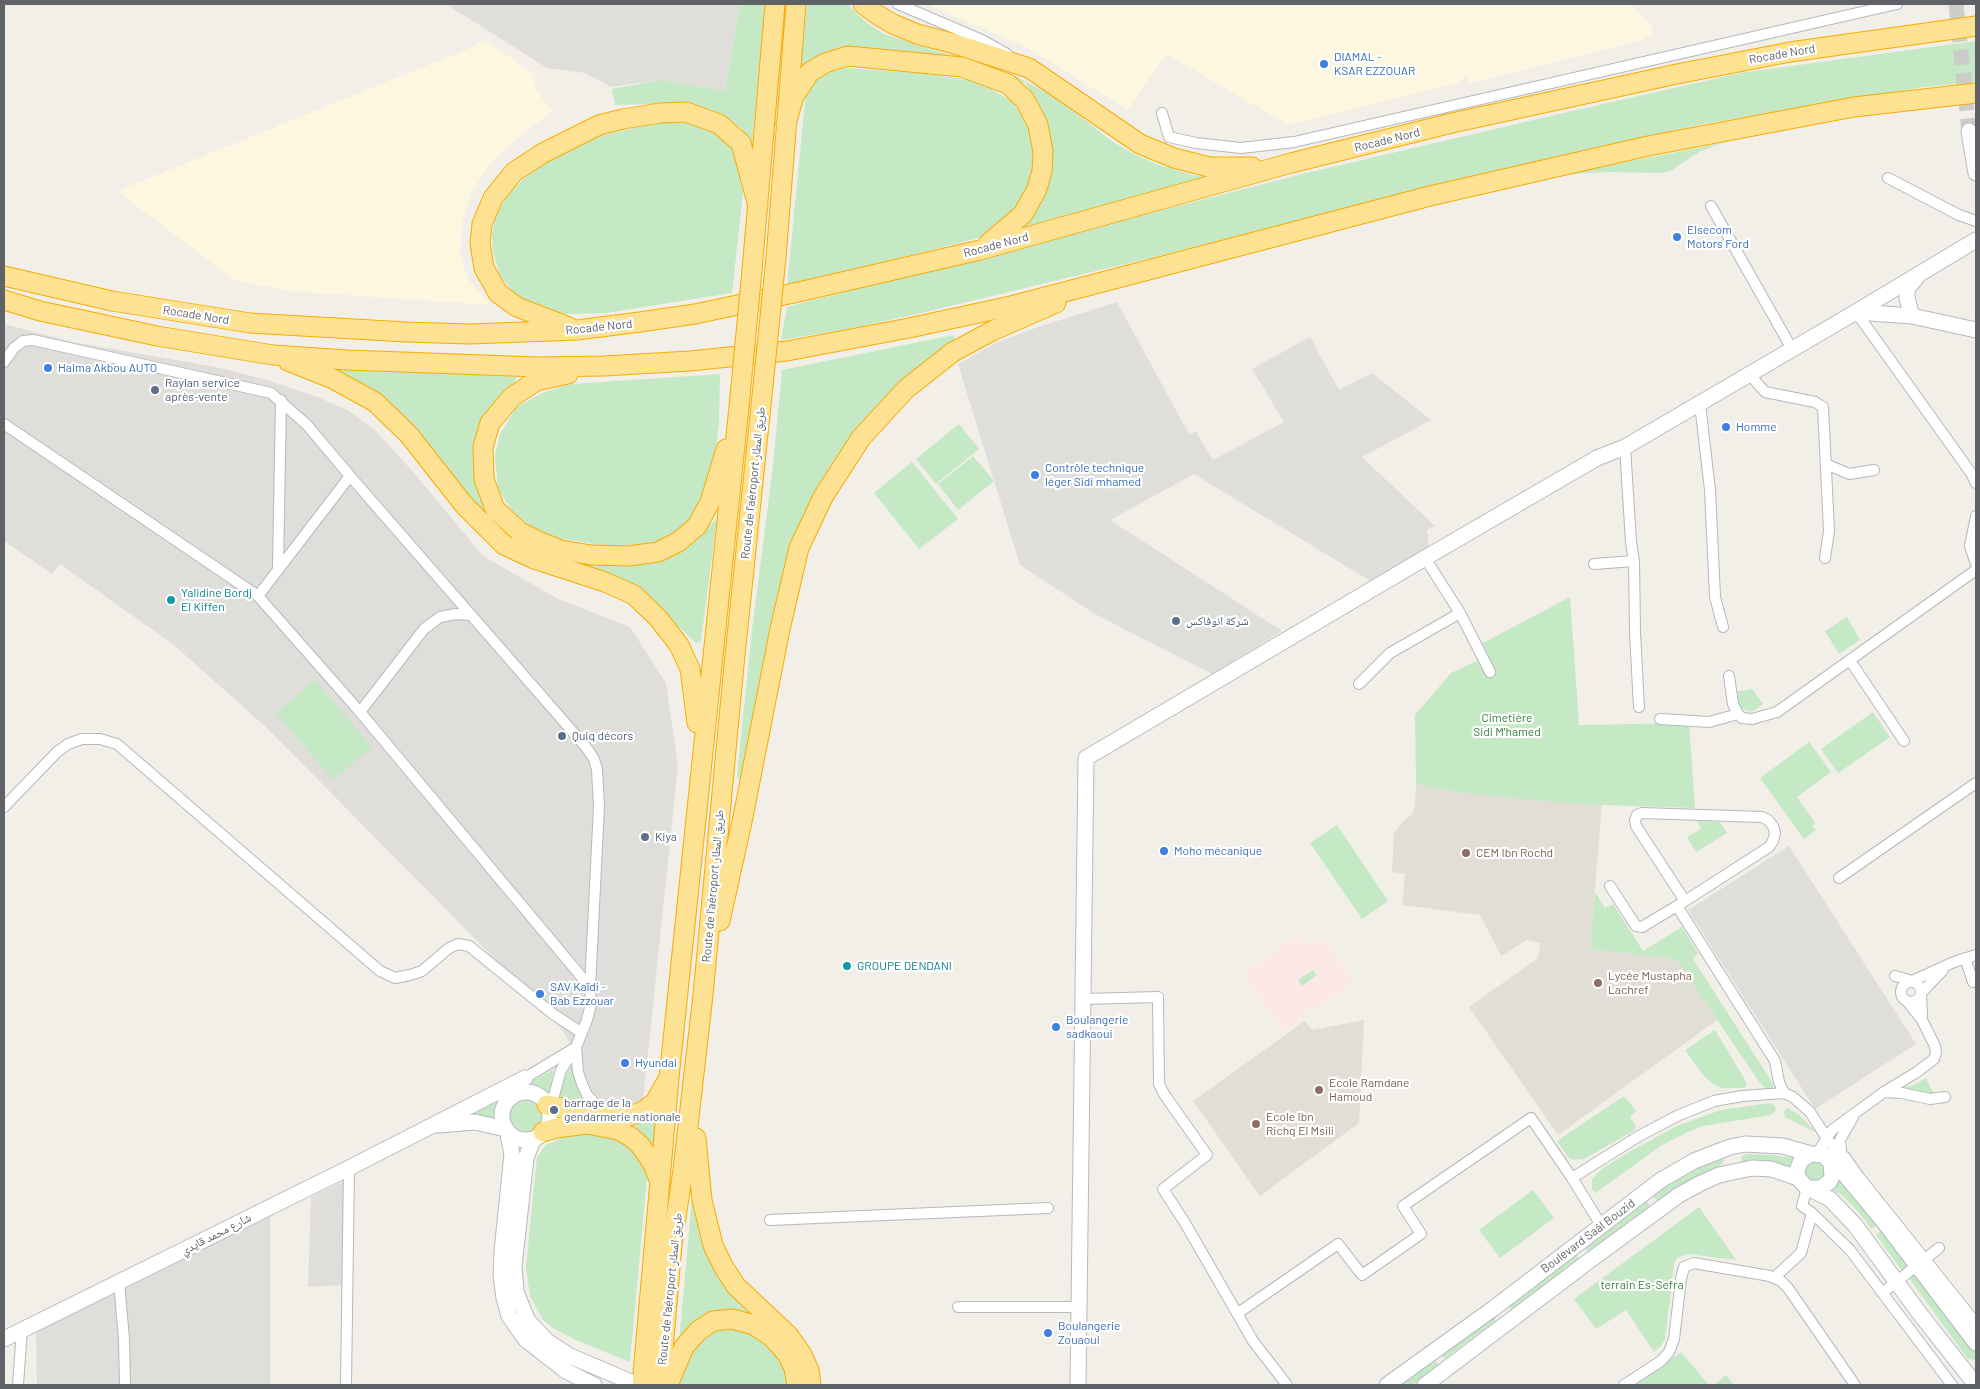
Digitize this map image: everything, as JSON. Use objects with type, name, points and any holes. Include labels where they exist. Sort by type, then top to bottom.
[{"type":"highway","points":[[604,366],[536,381],[512,397],[490,423],[483,447],[484,479],[496,509],[520,532],[561,550],[591,555],[628,556],[658,552],[678,542],[697,526],[710,502],[739,407],[775,4]]},
{"type":"highway","points":[[786,124],[796,4]]},
{"type":"highway","points":[[864,4],[893,24],[917,34],[1029,68],[1140,144],[1174,158],[1208,166],[1241,168],[1290,163]]},
{"type":"highway","name":"Rocade Nord","points":[[4,276],[112,301],[250,324],[470,334],[577,330],[695,314],[980,250],[1290,163],[1452,123],[1677,74],[1790,52],[1976,26]]},
{"type":"highway","points":[[786,124],[794,96],[810,72],[824,63],[848,56],[962,66],[1008,84],[1025,100],[1038,125],[1043,152],[1042,171],[1037,189],[1023,214],[980,250]]},
{"type":"highway","points":[[4,300],[40,311],[157,336],[273,355],[429,364],[604,366],[787,351],[1011,306],[1430,196],[1648,146],[1854,107],[1976,94]]},
{"type":"highway","points":[[577,330],[517,307],[498,293],[484,268],[480,243],[482,224],[493,198],[514,172],[544,153],[599,126],[623,119],[660,113],[686,112],[719,124],[741,143],[758,206]]},
{"type":"highway","name":"Route de l'aéroport طريق المطار","points":[[660,1385],[672,1245],[703,995],[733,674],[776,258],[786,124]]},
{"type":"highway","points":[[703,995],[742,822],[780,629],[799,548],[823,497],[862,438],[906,390],[953,352],[992,331],[1104,281]]},
{"type":"highway","points":[[273,355],[333,379],[375,402],[409,435],[464,505],[504,545],[534,559],[605,582],[634,595],[658,618],[679,645],[690,669],[701,762]]},
{"type":"highway","name":"Route de l'aéroport طريق المطار","points":[[642,1385],[669,1078],[739,407]]},
{"type":"highway","points":[[549,1108],[608,1116],[628,1116],[642,1112],[655,1102],[669,1078]]},
{"type":"highway","points":[[692,1092],[702,1200],[713,1245],[736,1286],[789,1336],[801,1353],[809,1370],[811,1385]]},
{"type":"highway","points":[[541,1134],[556,1128],[587,1124],[618,1130],[640,1145],[653,1164],[659,1181]]},
{"type":"highway","points":[[668,1385],[684,1346],[698,1331],[713,1321],[732,1319],[754,1325],[772,1337],[787,1354],[794,1368],[797,1385]]},
{"type":"main road","points":[[1969,131],[1976,172]]},
{"type":"main road","points":[[1078,1385],[1086,758],[1597,458],[1625,447],[1700,404],[1976,240]]},
{"type":"main road","points":[[1912,316],[1907,298],[1908,289],[1917,276]]},
{"type":"main road","points":[[1856,312],[1912,316],[1976,330]]},
{"type":"main road","points":[[594,1385],[566,1371],[525,1339],[509,1316],[504,1298],[501,1275],[502,1252],[512,1154],[502,1116],[517,1091],[538,1096],[549,1108],[549,1120],[541,1134],[532,1142],[526,1158],[514,1266],[516,1292],[528,1321],[547,1341],[570,1356],[638,1385]]},
{"type":"main road","name":"شارع محمد قايدي","points":[[4,1339],[349,1168],[485,1097],[517,1091]]},
{"type":"main road","points":[[426,1127],[455,1122],[475,1122],[506,1130],[518,1138],[532,1139],[541,1134]]},
{"type":"main road","name":"Boulevard Saâl Bouzid","points":[[1387,1385],[1494,1308],[1662,1180],[1686,1166],[1730,1147],[1745,1144],[1768,1144],[1828,1159],[1835,1149]]},
{"type":"main road","points":[[1730,1147],[1735,1171]]},
{"type":"main road","points":[[1835,1149],[1846,1176],[1921,1262],[1968,1312],[1976,1343]]},
{"type":"main road","points":[[1814,1154],[1800,1160],[1796,1172],[1805,1185],[1821,1188],[1830,1181],[1835,1149]]},
{"type":"main road","name":"Boulevard Saâl Bouzid","points":[[1425,1385],[1679,1195],[1701,1182],[1735,1171],[1752,1168],[1771,1169],[1830,1199],[1856,1225],[1897,1283],[1974,1378]]},
{"type":"main road","points":[[1494,1308],[1507,1323]]},
{"type":"street","points":[[898,4],[982,40],[1029,68]]},
{"type":"street","points":[[1162,113],[1169,138],[1178,140],[1241,148],[1294,142],[1897,4]]},
{"type":"street","points":[[1888,178],[1959,215],[1976,221]]},
{"type":"street","points":[[1712,206],[1792,350]]},
{"type":"street","points":[[1856,312],[1974,472],[1976,484]]},
{"type":"street","points":[[4,362],[14,348],[23,341],[32,340],[271,393],[307,425],[580,739],[594,759],[598,770],[599,806],[590,987],[591,1004],[588,1020],[576,1048],[561,1070],[549,1108]]},
{"type":"street","points":[[1749,374],[1765,392],[1815,402],[1823,407],[1829,531],[1825,558]]},
{"type":"street","points":[[278,567],[281,400]]},
{"type":"street","points":[[1700,404],[1710,490],[1715,597],[1723,627]]},
{"type":"street","points":[[4,424],[258,596],[360,712],[590,987]]},
{"type":"street","points":[[1625,447],[1634,561],[1639,707]]},
{"type":"street","points":[[1826,464],[1849,474],[1874,470]]},
{"type":"street","points":[[258,596],[278,567],[350,476]]},
{"type":"street","points":[[1976,516],[1970,546],[1976,564]]},
{"type":"street","points":[[1425,558],[1460,613],[1490,672]]},
{"type":"street","points":[[1594,564],[1634,561]]},
{"type":"street","points":[[1728,676],[1733,704],[1742,718],[1752,719],[1778,712],[1851,662],[1976,570]]},
{"type":"street","points":[[1358,684],[1390,653],[1460,613]]},
{"type":"street","points":[[360,712],[424,629],[440,617],[456,614],[471,615]]},
{"type":"street","points":[[1851,662],[1904,741]]},
{"type":"street","points":[[1660,720],[1709,722],[1738,714]]},
{"type":"street","points":[[4,807],[57,752],[68,744],[82,739],[100,738],[117,744],[380,971],[395,978],[410,975],[422,971],[449,948],[458,944],[469,946],[553,1014],[582,1032]]},
{"type":"street","points":[[1839,878],[1976,783]]},
{"type":"street","points":[[1610,886],[1636,926],[1640,928],[1681,904],[1769,847],[1774,841],[1775,834],[1773,826],[1768,820],[1762,817],[1642,813],[1637,815],[1635,820],[1636,826],[1681,904],[1775,1061],[1779,1082],[1784,1093]]},
{"type":"street","points":[[1835,1149],[1858,1110],[1934,1059],[1936,1053],[1935,1046],[1922,1020],[1904,996],[1905,984],[1976,955]]},
{"type":"street","points":[[1965,958],[1973,982],[1976,977]]},
{"type":"street","points":[[1904,996],[1915,1001],[1948,965]]},
{"type":"street","points":[[1912,981],[1920,986],[1922,1020]]},
{"type":"street","points":[[1084,999],[1158,997],[1159,1084],[1164,1094],[1207,1154],[1163,1189],[1185,1223],[1253,1341],[1287,1385]]},
{"type":"street","points":[[517,1091],[576,1048]]},
{"type":"street","points":[[576,1048],[578,1072],[587,1095],[608,1116]]},
{"type":"street","points":[[1884,1092],[1902,1093],[1930,1099],[1945,1097]]},
{"type":"street","points":[[1572,1178],[1639,1136],[1696,1108],[1714,1101],[1742,1096],[1784,1093],[1800,1102],[1810,1112],[1835,1149],[1859,1177],[1921,1262]]},
{"type":"street","points":[[1835,1149],[1858,1110]]},
{"type":"street","points":[[1238,1313],[1338,1244],[1362,1275],[1421,1234],[1403,1206],[1531,1118],[1601,1225]]},
{"type":"street","points":[[346,1385],[349,1168]]},
{"type":"street","points":[[1805,1185],[1802,1206],[1812,1213],[1850,1250],[1952,1385]]},
{"type":"street","points":[[770,1220],[1048,1208]]},
{"type":"street","points":[[1775,1277],[1801,1252],[1812,1213]]},
{"type":"street","points":[[1882,1293],[1939,1248]]},
{"type":"street","points":[[1624,1385],[1661,1361],[1669,1352],[1674,1339],[1684,1267],[1694,1263],[1775,1277],[1788,1288],[1855,1385]]},
{"type":"street","points":[[120,1282],[125,1385]]},
{"type":"street","points":[[958,1307],[1078,1307]]},
{"type":"street","points":[[1968,1312],[1976,1323]]},
{"type":"street","points":[[18,1385],[22,1329]]},
{"type":"shaded area","points":[[446,4],[740,4],[725,91],[661,80],[611,87],[585,73],[547,68]]},
{"type":"shaded area","name":"DIAMAL - KSAR EZZOUAR","points":[[926,4],[1629,4],[1652,26],[1654,33],[1642,40],[1469,83],[1467,74],[1458,83],[1289,125],[1166,54],[1128,110],[1026,47]]},
{"type":"shaded area","points":[[484,40],[536,75],[535,88],[552,111],[491,162],[473,190],[463,220],[460,252],[464,269],[470,282],[490,305],[288,291],[235,280],[117,191],[468,49]]},
{"type":"shaded area","points":[[1117,302],[1189,434],[1196,432],[1213,460],[1284,422],[1252,369],[1310,337],[1339,390],[1372,373],[1431,420],[1362,457],[1435,526],[1427,530],[1429,547],[1372,582],[1194,474],[1110,520],[1282,631],[1212,674],[1095,614],[1020,565],[958,364],[996,343],[1038,327]]},
{"type":"shaded area","points":[[4,324],[73,342],[216,367],[267,380],[320,398],[347,410],[374,429],[415,474],[483,556],[558,599],[630,627],[666,683],[678,765],[643,1101],[627,1108],[608,1109],[592,1094],[579,1060],[563,1031],[490,954],[267,728],[174,645],[60,564],[52,574],[4,541]]},
{"type":"shaded area","name":"Lycée Mustapha Lachref","points":[[1416,784],[1456,792],[1602,805],[1590,949],[1676,959],[1717,1020],[1558,1135],[1469,1007],[1538,958],[1540,943],[1527,940],[1501,956],[1480,915],[1402,905],[1405,874],[1392,872],[1394,833],[1412,814],[1415,806]]},
{"type":"shaded area","points":[[1789,846],[1916,1044],[1815,1109],[1688,910]]},
{"type":"shaded area","points":[[1297,935],[1304,944],[1309,945],[1320,938],[1324,938],[1354,981],[1284,1030],[1243,975]]},
{"type":"shaded area","points":[[1364,1020],[1359,1123],[1260,1196],[1193,1101],[1305,1021],[1312,1030]]},
{"type":"shaded area","points":[[348,1179],[345,1285],[308,1287],[311,1197]]},
{"type":"shaded area","points":[[270,1216],[270,1385],[37,1385],[36,1330]]},
{"type":"green space","points":[[740,4],[765,4],[752,145],[741,128],[727,117],[709,109],[684,103],[615,105],[612,89],[661,80],[725,91]]},
{"type":"green space","points":[[807,4],[847,4],[867,23],[884,34],[936,51],[981,62],[1015,76],[1052,95],[1113,142],[1136,155],[1159,165],[1192,175],[1212,178],[1014,233],[1051,157],[1050,136],[1033,95],[1025,83],[997,71],[884,52],[799,79]]},
{"type":"green space","points":[[1976,41],[1976,82],[1924,87],[1703,124],[1429,187],[1150,258],[917,314],[848,329],[781,340],[787,307],[1302,174],[1740,73]]},
{"type":"green space","points":[[848,68],[919,73],[970,80],[991,89],[1011,101],[1031,132],[1035,152],[1033,183],[1023,203],[987,236],[787,286],[806,92],[814,81],[827,73]]},
{"type":"green space","points":[[655,123],[694,123],[718,132],[736,150],[742,172],[743,192],[732,293],[606,313],[564,314],[540,308],[517,298],[500,275],[493,252],[492,233],[497,213],[508,195],[526,177],[550,159],[578,143]]},
{"type":"green space","points":[[1722,143],[1699,152],[1672,170],[1662,173],[1610,172],[1567,174]]},
{"type":"green space","points":[[954,335],[955,344],[883,401],[862,423],[835,462],[798,534],[770,630],[740,781],[737,776],[752,630],[773,466],[782,370]]},
{"type":"green space","points":[[329,368],[517,377],[513,384],[502,394],[477,464],[521,540],[658,560],[687,548],[717,518],[701,641],[696,643],[658,607],[517,545]]},
{"type":"green space","points":[[720,374],[719,424],[713,469],[706,496],[688,524],[659,541],[619,548],[557,538],[537,532],[512,510],[498,490],[495,456],[500,434],[517,407],[542,393],[571,384]]},
{"type":"green space","points":[[959,424],[979,449],[936,484],[916,459]]},
{"type":"green space","points":[[973,456],[994,481],[958,510],[938,484]]},
{"type":"green space","points":[[912,462],[958,519],[919,549],[874,493]]},
{"type":"green space","name":"Cimetière Sidi M'hamed","points":[[1570,597],[1579,725],[1689,723],[1695,808],[1545,801],[1456,792],[1416,784],[1415,715],[1451,673],[1489,655],[1481,644]]},
{"type":"green space","points":[[1847,617],[1860,640],[1839,654],[1825,631]]},
{"type":"green space","points":[[315,680],[372,747],[333,780],[276,713]]},
{"type":"green space","points":[[1752,689],[1763,704],[1751,712],[1736,705],[1734,692]]},
{"type":"green space","points":[[1873,712],[1890,737],[1838,773],[1821,749]]},
{"type":"green space","points":[[1809,742],[1831,772],[1797,797],[1815,823],[1812,826],[1816,830],[1804,839],[1760,778]]},
{"type":"green space","points":[[1697,821],[1720,822],[1727,833],[1696,852],[1687,837],[1701,829]]},
{"type":"green space","points":[[1337,825],[1388,901],[1362,919],[1310,843]]},
{"type":"green space","points":[[1595,892],[1605,908],[1613,904],[1643,951],[1682,927],[1698,953],[1693,959],[1772,1082],[1774,1090],[1768,1090],[1760,1083],[1676,959],[1590,949]]},
{"type":"green space","points":[[1313,970],[1317,975],[1302,986],[1298,980]]},
{"type":"green space","points":[[1715,1030],[1747,1083],[1745,1088],[1722,1088],[1713,1084],[1704,1076],[1685,1050]]},
{"type":"green space","points":[[572,1064],[578,1088],[592,1106],[560,1100],[559,1096],[565,1077]]},
{"type":"green space","points":[[554,1069],[549,1092],[529,1083]]},
{"type":"green space","points":[[1926,1078],[1935,1096],[1901,1088],[1914,1085]]},
{"type":"green space","points":[[1624,1096],[1636,1111],[1630,1117],[1636,1126],[1635,1130],[1584,1159],[1573,1160],[1568,1157],[1557,1141]]},
{"type":"green space","points":[[497,1098],[494,1109],[496,1120],[486,1117],[459,1116]]},
{"type":"green space","points":[[526,1099],[533,1100],[538,1104],[542,1109],[542,1123],[538,1128],[533,1132],[526,1133],[519,1132],[514,1128],[510,1123],[509,1116],[510,1109],[514,1104],[519,1100]]},
{"type":"green space","points":[[1770,1103],[1775,1106],[1776,1110],[1771,1115],[1702,1126],[1662,1145],[1595,1193],[1592,1189],[1592,1179],[1603,1168],[1679,1125],[1721,1110]]},
{"type":"green space","points":[[657,1104],[653,1152],[649,1145],[554,1124],[557,1113],[579,1115]]},
{"type":"green space","points":[[1787,1108],[1799,1115],[1817,1133],[1785,1117],[1784,1112]]},
{"type":"green space","points":[[595,1133],[619,1140],[631,1148],[641,1160],[647,1178],[630,1362],[576,1340],[553,1328],[543,1320],[530,1296],[526,1267],[537,1157],[546,1145],[564,1137]]},
{"type":"green space","points":[[1747,1154],[1794,1158],[1788,1169],[1741,1163],[1742,1156]]},
{"type":"green space","points":[[1722,1157],[1724,1160],[1721,1165],[1687,1182],[1658,1202],[1652,1194],[1682,1172]]},
{"type":"green space","points":[[1811,1160],[1819,1161],[1826,1166],[1826,1178],[1808,1184],[1802,1169]]},
{"type":"green space","points":[[1840,1178],[1878,1224],[1872,1229],[1842,1195],[1832,1190]]},
{"type":"green space","points":[[693,1186],[701,1230],[762,1318],[739,1314],[679,1344]]},
{"type":"green space","points":[[1533,1190],[1554,1218],[1500,1258],[1479,1230]]},
{"type":"green space","points":[[1645,1199],[1651,1207],[1589,1253],[1584,1246]]},
{"type":"green space","name":"terrain Es-Sefra","points":[[1699,1207],[1736,1260],[1688,1254],[1677,1258],[1674,1264],[1665,1340],[1654,1352],[1626,1310],[1596,1329],[1574,1299]]},
{"type":"green space","points":[[1883,1230],[1910,1267],[1903,1272],[1876,1235]]},
{"type":"green space","points":[[1575,1252],[1580,1259],[1515,1309],[1507,1308],[1507,1304]]},
{"type":"green space","points":[[1916,1273],[1976,1354],[1975,1360],[1968,1359],[1909,1278]]},
{"type":"green space","points":[[1495,1315],[1495,1321],[1444,1359],[1439,1352]]},
{"type":"green space","points":[[734,1327],[761,1338],[781,1362],[789,1377],[789,1385],[679,1385],[691,1354],[701,1340],[714,1330]]},
{"type":"green space","points":[[1681,1352],[1709,1385],[1636,1385]]},
{"type":"green space","points":[[1433,1357],[1439,1365],[1413,1385],[1396,1385]]},
{"type":"green space","points":[[1726,1375],[1734,1385],[1714,1385]]},
{"type":"tunnel","points":[[1956,4],[1969,131]]},
{"type":"place","name":"DIAMAL - KSAR EZZOUAR","points":[[1324,64]]},
{"type":"place","name":"Elsecom Motors Ford","points":[[1677,237]]},
{"type":"place","name":"Haima Akbou AUTO","points":[[48,368]]},
{"type":"place","name":"Raylan service après-vente","points":[[155,390]]},
{"type":"place","name":"Homme","points":[[1726,427]]},
{"type":"place","name":"Contrôle technique léger Sidi mhamed","points":[[1035,475]]},
{"type":"place","name":"Yalidine Bordj El Kiffen","points":[[171,600]]},
{"type":"place","name":"شركة انوفاكس","points":[[1176,621]]},
{"type":"place","name":"Quiq décors","points":[[562,736]]},
{"type":"place","name":"Kiya","points":[[645,837]]},
{"type":"place","name":"Moho mécanique","points":[[1164,851]]},
{"type":"place","name":"CEM Ibn Rochd","points":[[1466,853]]},
{"type":"place","name":"GROUPE DENDANI","points":[[847,966]]},
{"type":"place","name":"Lycée Mustapha Lachref","points":[[1598,983]]},
{"type":"place","name":"SAV Kaïdi - Bab Ezzouar","points":[[540,994]]},
{"type":"place","name":"Boulangerie sadkaoui","points":[[1056,1027]]},
{"type":"place","name":"Hyundai","points":[[625,1063]]},
{"type":"place","name":"Ecole Ramdane Hamoud","points":[[1319,1090]]},
{"type":"place","name":"barrage de la gendarmerie nationale","points":[[554,1110]]},
{"type":"place","name":"Ecole Ibn Richq El Msili","points":[[1256,1124]]},
{"type":"place","name":"Boulangerie Zouaoui","points":[[1048,1333]]}]
